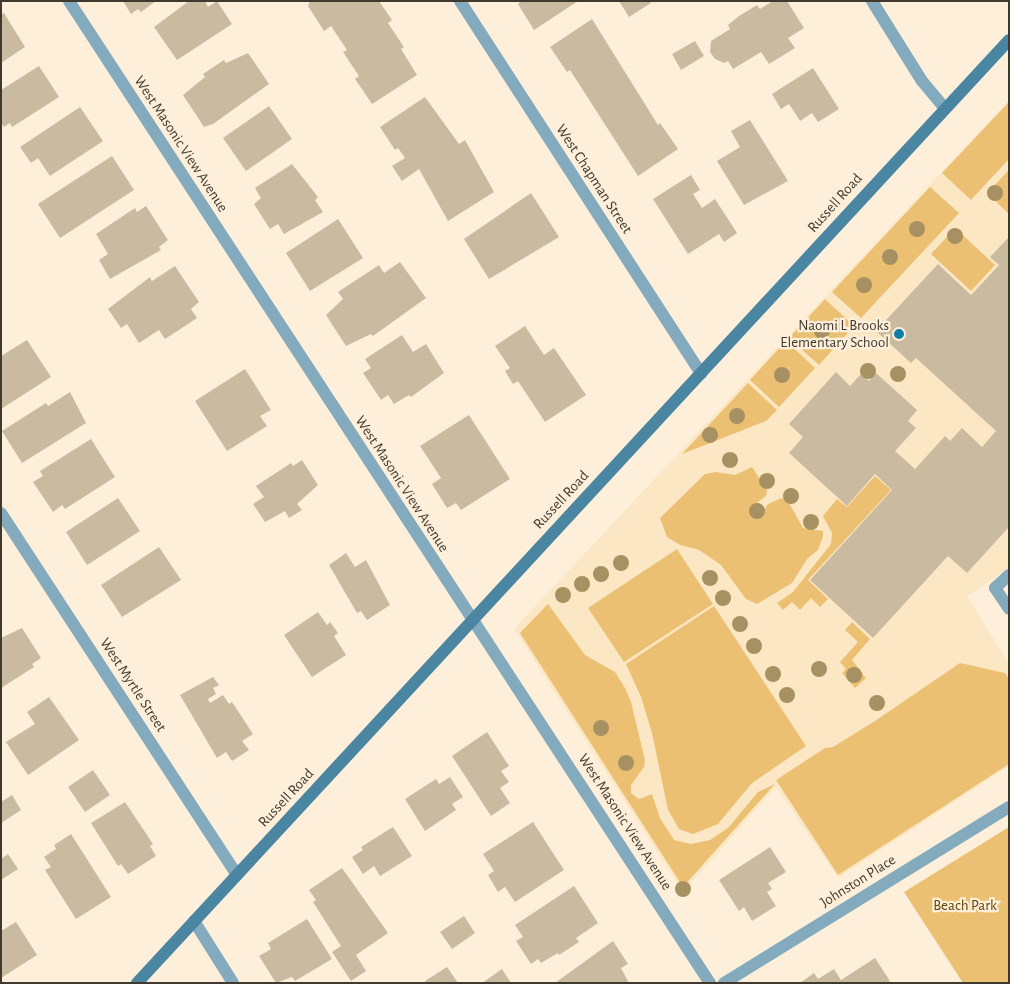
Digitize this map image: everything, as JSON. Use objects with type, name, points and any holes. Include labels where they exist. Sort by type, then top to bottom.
[{"type":"street","name":"West Masonic View Avenue","points":[[69,1],[710,983]]},
{"type":"street","name":"West Chapman Street","points":[[460,1],[701,374]]},
{"type":"street","points":[[872,1],[922,81],[944,107]]},
{"type":"street","name":"Russell Road","points":[[137,983],[701,374],[944,107],[1009,40]]},
{"type":"street","name":"West Myrtle Street","points":[[1,513],[237,875]]},
{"type":"street","points":[[1009,575],[995,588],[1009,609]]},
{"type":"street","name":"Johnston Place","points":[[724,983],[1009,807]]},
{"type":"street","points":[[194,922],[233,983]]},
{"type":"shaded area","name":"Naomi L Brooks Elementary School","points":[[1009,100],[1009,568],[967,596],[1009,664],[1009,766],[838,878],[776,787],[683,892],[514,629]]},
{"type":"green space","points":[[1009,102],[1009,159],[971,200],[942,173]]},
{"type":"green space","points":[[1009,170],[1009,214],[987,193]]},
{"type":"green space","points":[[930,187],[959,213],[861,318],[832,292]]},
{"type":"green space","points":[[955,228],[995,265],[971,291],[931,254]]},
{"type":"green space","points":[[825,299],[854,326],[819,365],[789,338]]},
{"type":"green space","points":[[786,341],[815,368],[779,407],[750,380]]},
{"type":"green space","points":[[748,383],[777,410],[766,421],[682,454]]},
{"type":"green space","points":[[752,467],[767,490],[766,496],[753,506],[754,513],[760,515],[768,504],[782,498],[788,501],[803,528],[823,531],[818,550],[807,559],[792,583],[757,604],[746,599],[721,565],[699,550],[680,545],[667,537],[660,518],[705,474],[716,472],[735,475]]},
{"type":"green space","points":[[875,476],[891,490],[808,580],[828,599],[820,607],[811,598],[800,610],[792,602],[783,610],[777,603],[793,592],[831,544],[832,533],[823,516],[837,499],[847,507]]},
{"type":"green space","points":[[677,549],[713,604],[624,662],[588,608]]},
{"type":"green space","points":[[548,604],[585,655],[615,672],[625,688],[631,702],[645,760],[644,767],[631,785],[631,793],[639,799],[652,794],[660,818],[674,840],[691,844],[710,840],[728,828],[758,792],[775,784],[683,887],[520,633]]},
{"type":"green space","points":[[714,606],[806,746],[752,783],[718,824],[693,834],[679,829],[668,810],[652,733],[641,697],[626,664]]},
{"type":"green space","points":[[852,622],[870,639],[852,660],[866,678],[855,688],[842,673],[846,669],[840,662],[858,642],[845,630]]},
{"type":"green space","points":[[960,663],[1005,673],[1009,679],[1009,764],[838,875],[776,780],[825,748],[833,747],[875,721]]},
{"type":"green space","name":"Beach Park","points":[[1009,827],[1009,983],[963,983],[904,892]]},
{"type":"building","points":[[123,1],[156,1],[141,12],[138,9],[131,14]]},
{"type":"building","points":[[189,1],[205,1],[208,7],[217,1],[232,24],[177,60],[154,27]]},
{"type":"building","points":[[310,1],[379,1],[392,20],[388,23],[404,47],[401,49],[417,75],[372,104],[355,79],[359,76],[343,52],[347,50],[331,26],[324,31],[308,6]]},
{"type":"building","points":[[521,1],[578,1],[534,30],[518,4]]},
{"type":"building","points":[[619,1],[650,1],[651,3],[629,17]]},
{"type":"building","points":[[773,1],[787,1],[804,28],[788,38],[795,48],[769,64],[761,52],[733,69],[728,61],[724,63],[715,59],[710,52],[711,41],[730,29],[728,25],[739,16],[757,5],[760,9]]},
{"type":"building","points":[[4,13],[25,47],[1,63],[1,14]]},
{"type":"building","points":[[592,19],[658,125],[660,123],[678,149],[638,176],[570,70],[567,72],[550,47]]},
{"type":"building","points":[[695,41],[704,56],[681,70],[672,54]]},
{"type":"building","points":[[248,53],[269,84],[213,124],[204,127],[183,95],[205,77],[203,74],[224,60],[226,63]]},
{"type":"building","points":[[39,66],[59,97],[12,127],[10,123],[4,127],[1,122],[1,90]]},
{"type":"building","points":[[813,68],[839,109],[818,122],[812,113],[800,121],[789,104],[781,109],[772,94]]},
{"type":"building","points":[[425,97],[459,144],[465,140],[494,192],[448,221],[419,169],[402,181],[392,166],[405,158],[398,148],[395,150],[380,127]]},
{"type":"building","points":[[269,106],[292,139],[246,171],[223,138]]},
{"type":"building","points":[[80,107],[103,141],[50,176],[38,158],[31,163],[20,147]]},
{"type":"building","points":[[750,120],[788,181],[744,205],[717,161],[740,147],[731,131]]},
{"type":"building","points":[[112,156],[134,190],[60,238],[38,204]]},
{"type":"building","points":[[292,164],[318,197],[315,200],[323,212],[284,234],[278,224],[270,229],[254,204],[261,198],[255,188]]},
{"type":"building","points":[[691,175],[700,190],[693,194],[702,208],[715,199],[737,233],[724,242],[719,234],[688,254],[653,199]]},
{"type":"building","points":[[531,193],[559,237],[489,279],[464,239]]},
{"type":"building","points":[[146,206],[168,240],[159,247],[161,250],[110,279],[99,260],[108,254],[96,234],[135,208],[137,212]]},
{"type":"building","points":[[338,219],[363,258],[310,291],[286,253]]},
{"type":"building","name":"Naomi L Brooks Elementary School","points":[[1009,237],[1009,527],[967,573],[948,556],[873,638],[810,580],[892,490],[875,474],[847,506],[789,453],[803,437],[789,424],[836,372],[850,386],[861,374],[869,381],[876,373],[917,410],[908,421],[916,428],[895,451],[915,469],[945,436],[950,441],[962,428],[982,447],[996,431],[916,358],[911,363],[876,331],[938,264],[971,295],[999,265],[990,257]]},
{"type":"building","points":[[400,262],[426,298],[373,336],[371,334],[346,346],[326,315],[343,299],[338,292],[379,265],[384,273]]},
{"type":"building","points":[[175,266],[199,302],[191,309],[197,318],[165,339],[159,330],[139,343],[127,324],[121,328],[108,309],[150,277],[152,281]]},
{"type":"building","points":[[525,326],[544,355],[554,348],[586,395],[545,422],[518,381],[513,384],[505,371],[510,368],[495,346]]},
{"type":"building","points":[[402,335],[413,352],[426,344],[444,373],[411,397],[409,395],[394,404],[388,395],[381,400],[363,373],[371,368],[365,359]]},
{"type":"building","points":[[27,340],[51,377],[1,409],[1,356]]},
{"type":"building","points":[[245,369],[271,410],[260,416],[267,426],[227,451],[195,401]]},
{"type":"building","points":[[70,392],[86,423],[22,463],[2,431],[46,403],[48,406]]},
{"type":"building","points":[[469,415],[510,479],[461,510],[456,503],[447,508],[432,484],[441,478],[420,446]]},
{"type":"building","points":[[91,439],[115,477],[65,509],[62,505],[53,512],[33,482],[43,476],[40,471]]},
{"type":"building","points":[[302,460],[318,485],[297,504],[302,510],[289,518],[285,511],[265,522],[253,504],[264,497],[256,486],[291,463],[293,466]]},
{"type":"building","points":[[118,498],[140,531],[87,565],[66,532]]},
{"type":"building","points":[[159,547],[181,580],[122,617],[101,585]]},
{"type":"building","points":[[346,553],[355,567],[366,560],[390,605],[367,620],[361,611],[357,613],[329,565]]},
{"type":"building","points":[[318,612],[327,625],[330,622],[338,633],[334,636],[346,655],[312,677],[284,635]]},
{"type":"building","points":[[22,628],[41,658],[32,664],[34,667],[1,688],[1,638]]},
{"type":"building","points":[[213,677],[219,685],[213,688],[216,694],[208,699],[210,703],[223,695],[229,704],[232,702],[253,734],[242,741],[249,750],[232,761],[226,752],[217,758],[180,695]]},
{"type":"building","points":[[49,697],[79,740],[28,775],[6,742],[35,724],[27,712]]},
{"type":"building","points":[[487,732],[509,766],[501,771],[509,782],[500,788],[510,803],[491,816],[452,756]]},
{"type":"building","points":[[93,770],[110,795],[85,812],[68,787]]},
{"type":"building","points":[[450,777],[463,797],[452,804],[456,810],[425,831],[405,799],[436,779],[439,784]]},
{"type":"building","points":[[12,795],[21,810],[1,823],[1,802]]},
{"type":"building","points":[[125,802],[153,844],[150,846],[156,856],[128,874],[121,864],[118,866],[91,823]]},
{"type":"building","points":[[533,822],[564,870],[515,902],[505,887],[498,892],[488,875],[494,871],[483,854]]},
{"type":"building","points":[[393,827],[412,856],[380,876],[374,866],[363,874],[352,857],[363,850],[361,847]]},
{"type":"building","points":[[71,834],[111,897],[76,919],[45,870],[51,867],[44,857],[56,849],[54,845]]},
{"type":"building","points":[[770,847],[786,872],[768,883],[772,889],[767,892],[776,906],[752,921],[744,907],[739,911],[719,880]]},
{"type":"building","points":[[8,854],[18,869],[1,880],[1,859]]},
{"type":"building","points":[[342,868],[388,933],[356,955],[366,971],[351,981],[332,952],[341,946],[313,902],[316,900],[309,890]]},
{"type":"building","points":[[574,886],[598,923],[576,938],[579,942],[559,955],[558,953],[541,963],[538,959],[531,964],[516,941],[523,937],[515,925]]},
{"type":"building","points":[[464,916],[475,933],[452,949],[440,932]]},
{"type":"building","points":[[307,919],[332,959],[295,981],[292,977],[276,983],[259,956],[271,949],[268,943]]},
{"type":"building","points":[[16,922],[37,955],[1,978],[1,931]]},
{"type":"building","points":[[613,941],[628,964],[621,968],[629,983],[555,983]]},
{"type":"building","points":[[875,958],[890,981],[886,983],[800,983],[814,973],[818,979],[834,969],[841,980]]},
{"type":"building","points":[[447,967],[458,983],[426,983],[425,981]]},
{"type":"building","points":[[502,969],[511,983],[482,983]]},
{"type":"place","name":"Naomi L Brooks Elementary School","points":[[899,334]]}]
